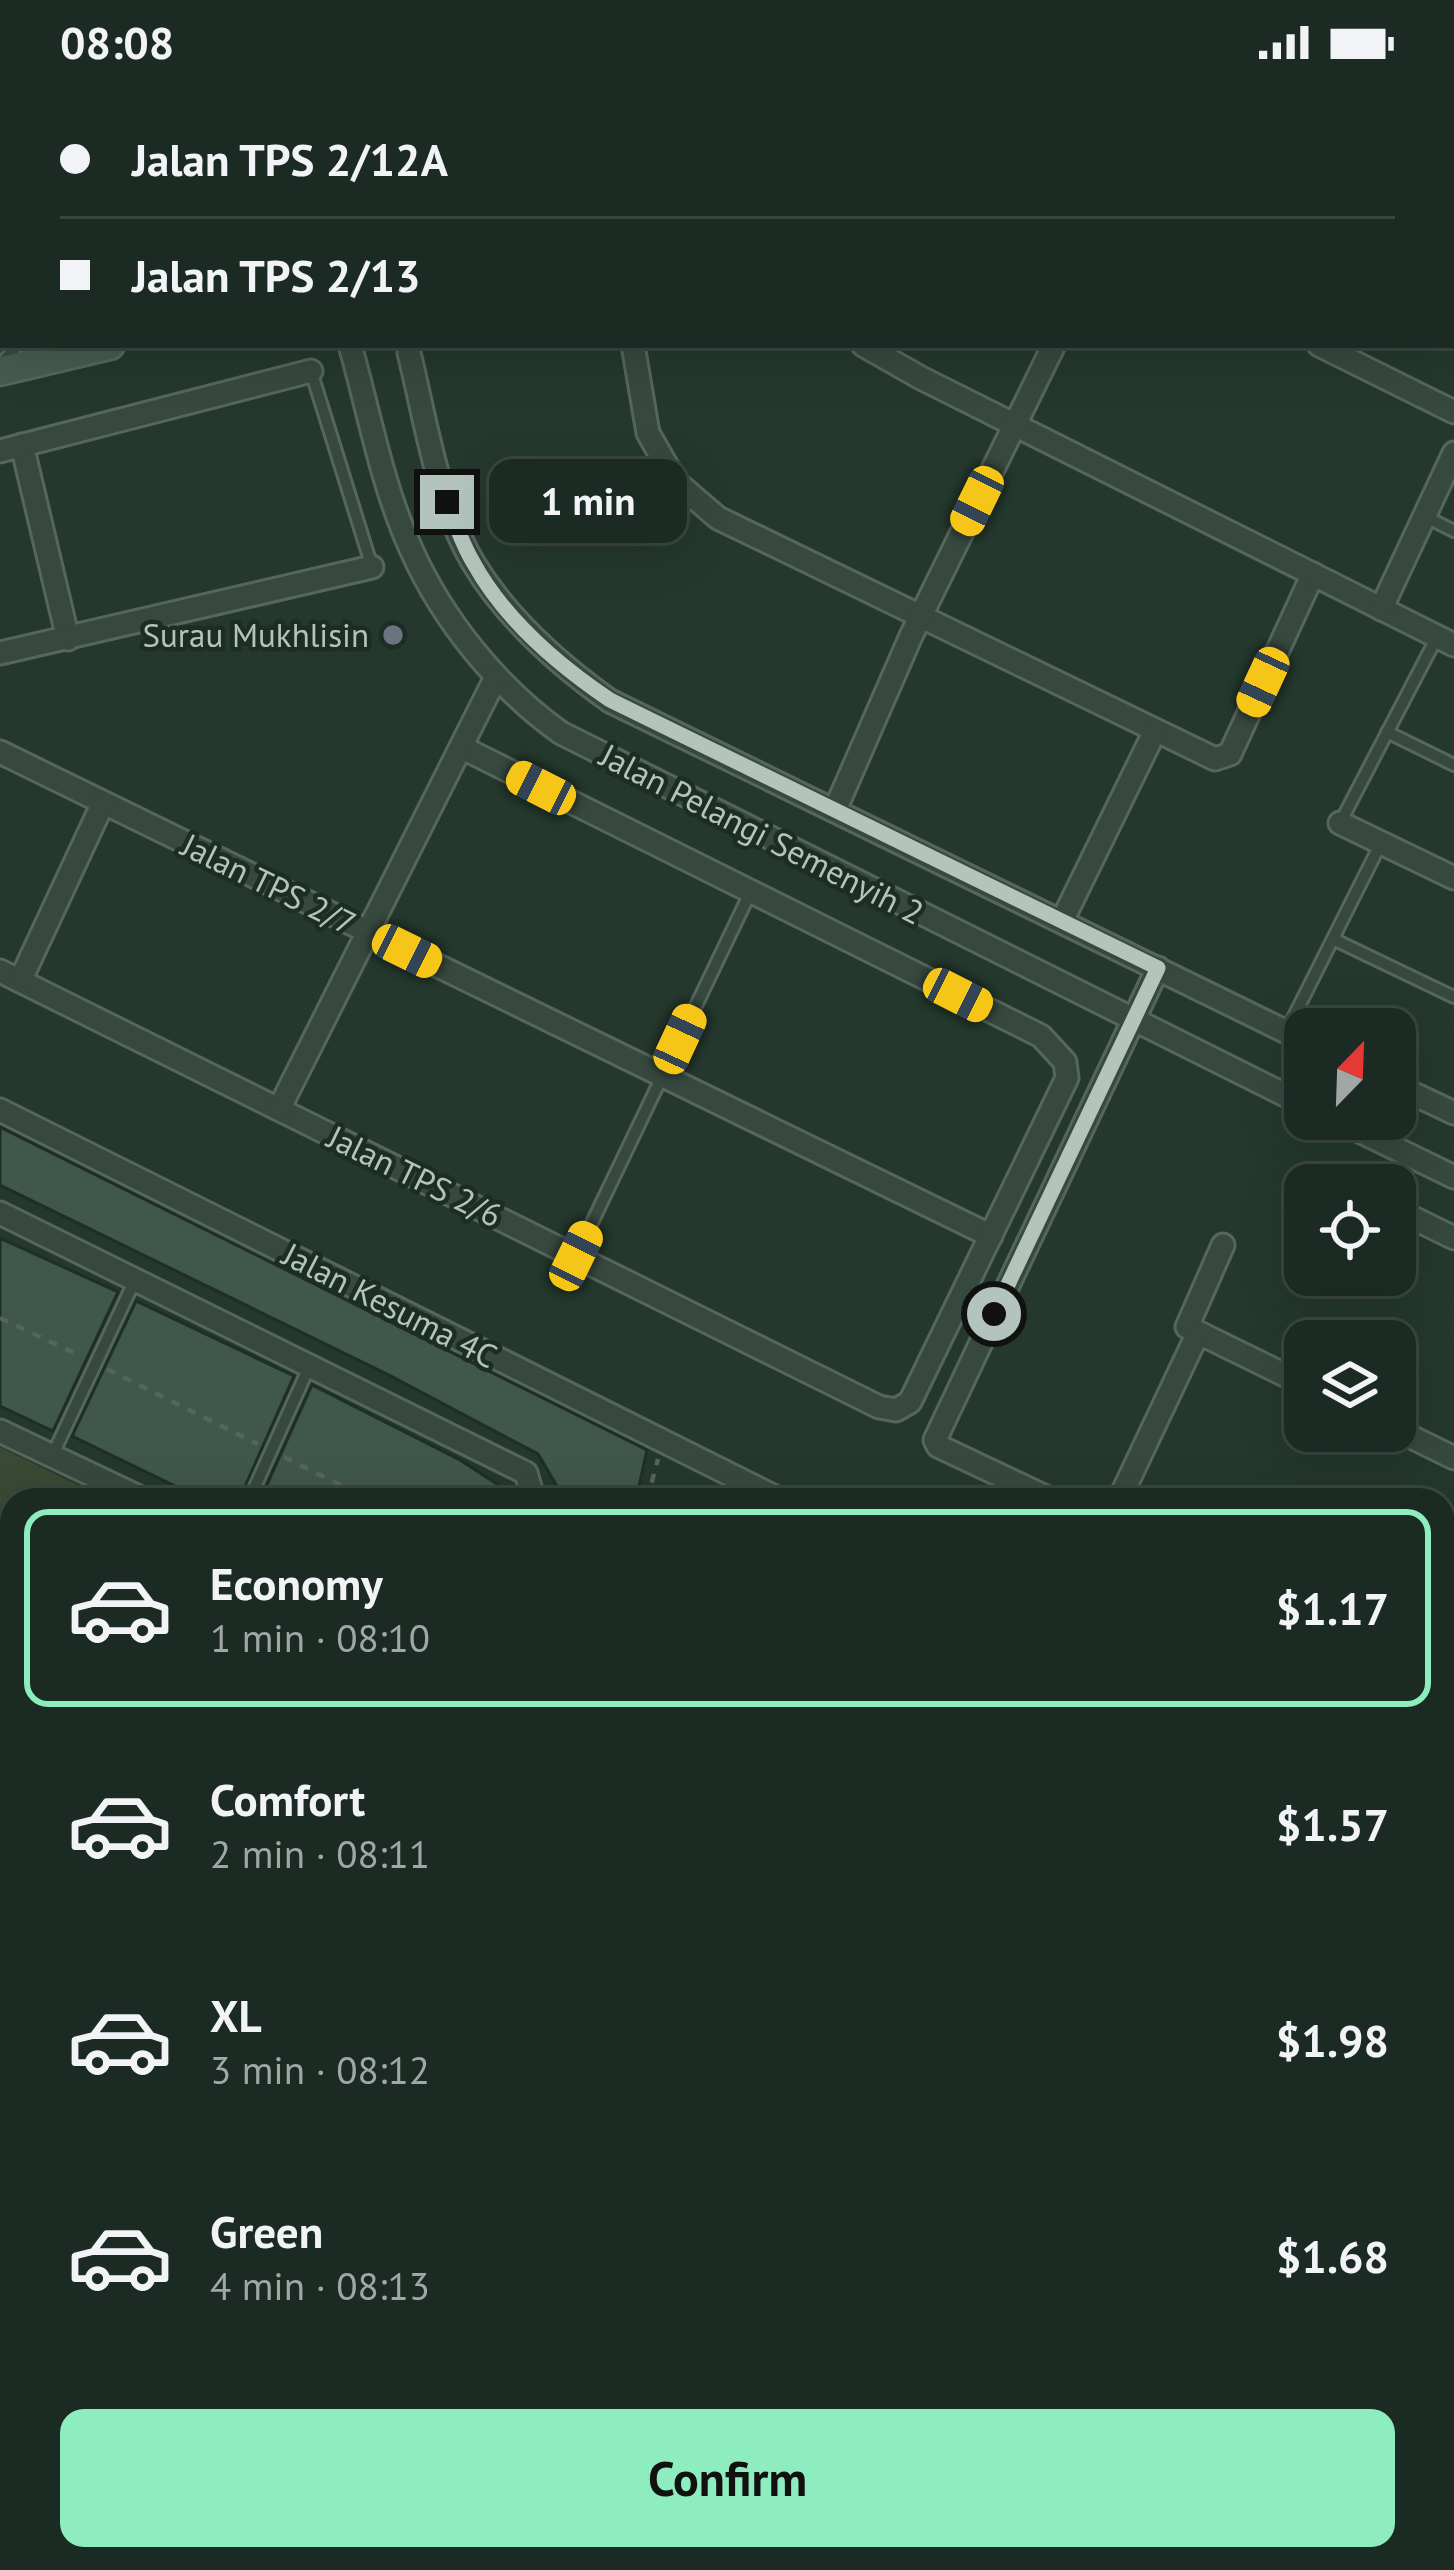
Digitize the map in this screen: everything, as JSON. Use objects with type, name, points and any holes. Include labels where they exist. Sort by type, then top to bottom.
[{"type":"street","points":[[0,368],[96,348]]},
{"type":"street","name":"Jalan Pelangi Semenyih 2","points":[[351,348],[410,548],[496,677],[524,706],[562,733],[1284,1095]]},
{"type":"street","points":[[634,348],[648,433],[676,482],[718,518],[1215,759],[1230,754],[1312,574]]},
{"type":"street","points":[[869,348],[1446,641]]},
{"type":"street","points":[[835,810],[921,616],[1053,348]]},
{"type":"street","points":[[1325,348],[1454,412]]},
{"type":"street","points":[[409,353],[447,502],[473,563],[522,627],[570,673],[610,700],[1284,1031]]},
{"type":"street","points":[[68,638],[11,448],[310,371]]},
{"type":"street","points":[[1381,608],[1454,453]]},
{"type":"street","points":[[0,653],[372,567]]},
{"type":"street","points":[[279,1109],[496,677]]},
{"type":"street","points":[[1062,921],[1155,731]]},
{"type":"street","points":[[461,748],[1040,1036],[1065,1061],[1067,1078],[991,1236]]},
{"type":"street","name":"Jalan TPS 2/7","points":[[0,752],[991,1236]]},
{"type":"street","points":[[10,976],[104,803]]},
{"type":"street","points":[[1340,823],[1454,878]]},
{"type":"street","points":[[1027,1488],[938,1446],[935,1440],[1158,968]]},
{"type":"street","name":"Jalan TPS 2/6","points":[[10,976],[879,1407],[896,1410],[910,1402],[991,1236]]},
{"type":"street","points":[[1416,1095],[1454,1113]]},
{"type":"street","name":"Jalan Kesuma 4C","points":[[0,1110],[756,1488]]},
{"type":"street","points":[[1377,1140],[1454,1177]]},
{"type":"street","points":[[0,1213],[526,1473],[530,1488]]},
{"type":"street","points":[[1416,1219],[1454,1238]]},
{"type":"street","points":[[1222,1245],[1186,1327],[1284,1375]]},
{"type":"street","points":[[1125,1488],[1198,1333]]},
{"type":"street","points":[[0,1431],[120,1488]]},
{"type":"street","points":[[1416,1439],[1454,1457]]},
{"type":"lane","points":[[310,371],[372,567]]},
{"type":"lane","points":[[1424,516],[1454,530]]},
{"type":"lane","points":[[1340,823],[1387,732],[1446,641]]},
{"type":"lane","points":[[1387,732],[1454,765]]},
{"type":"lane","points":[[1306,1008],[1333,939],[1381,843]]},
{"type":"lane","points":[[576,1256],[751,892]]},
{"type":"lane","points":[[1333,939],[1454,998]]},
{"type":"lane","points":[[52,1456],[136,1277]]},
{"type":"lane","points":[[254,1488],[310,1365]]},
{"type":"path","points":[[0,1318],[347,1488]]},
{"type":"path","points":[[650,1488],[662,1442]]},
{"type":"green space","points":[[0,1447],[84,1488],[0,1488]]},
{"type":"building","points":[[0,1127],[647,1450],[639,1488],[558,1488],[538,1454],[389,1375],[0,1185]]},
{"type":"building","points":[[0,1238],[118,1292],[53,1431],[0,1406]]},
{"type":"building","points":[[136,1301],[294,1376],[244,1488],[179,1488],[72,1436]]},
{"type":"building","points":[[312,1385],[460,1460],[500,1488],[265,1488]]},
{"type":"place","name":"Surau Mukhlisin","points":[[393,635]]},
{"type":"route","points":[[447,502],[473,563],[522,627],[570,673],[610,700],[1158,968],[994,1314]]}]
